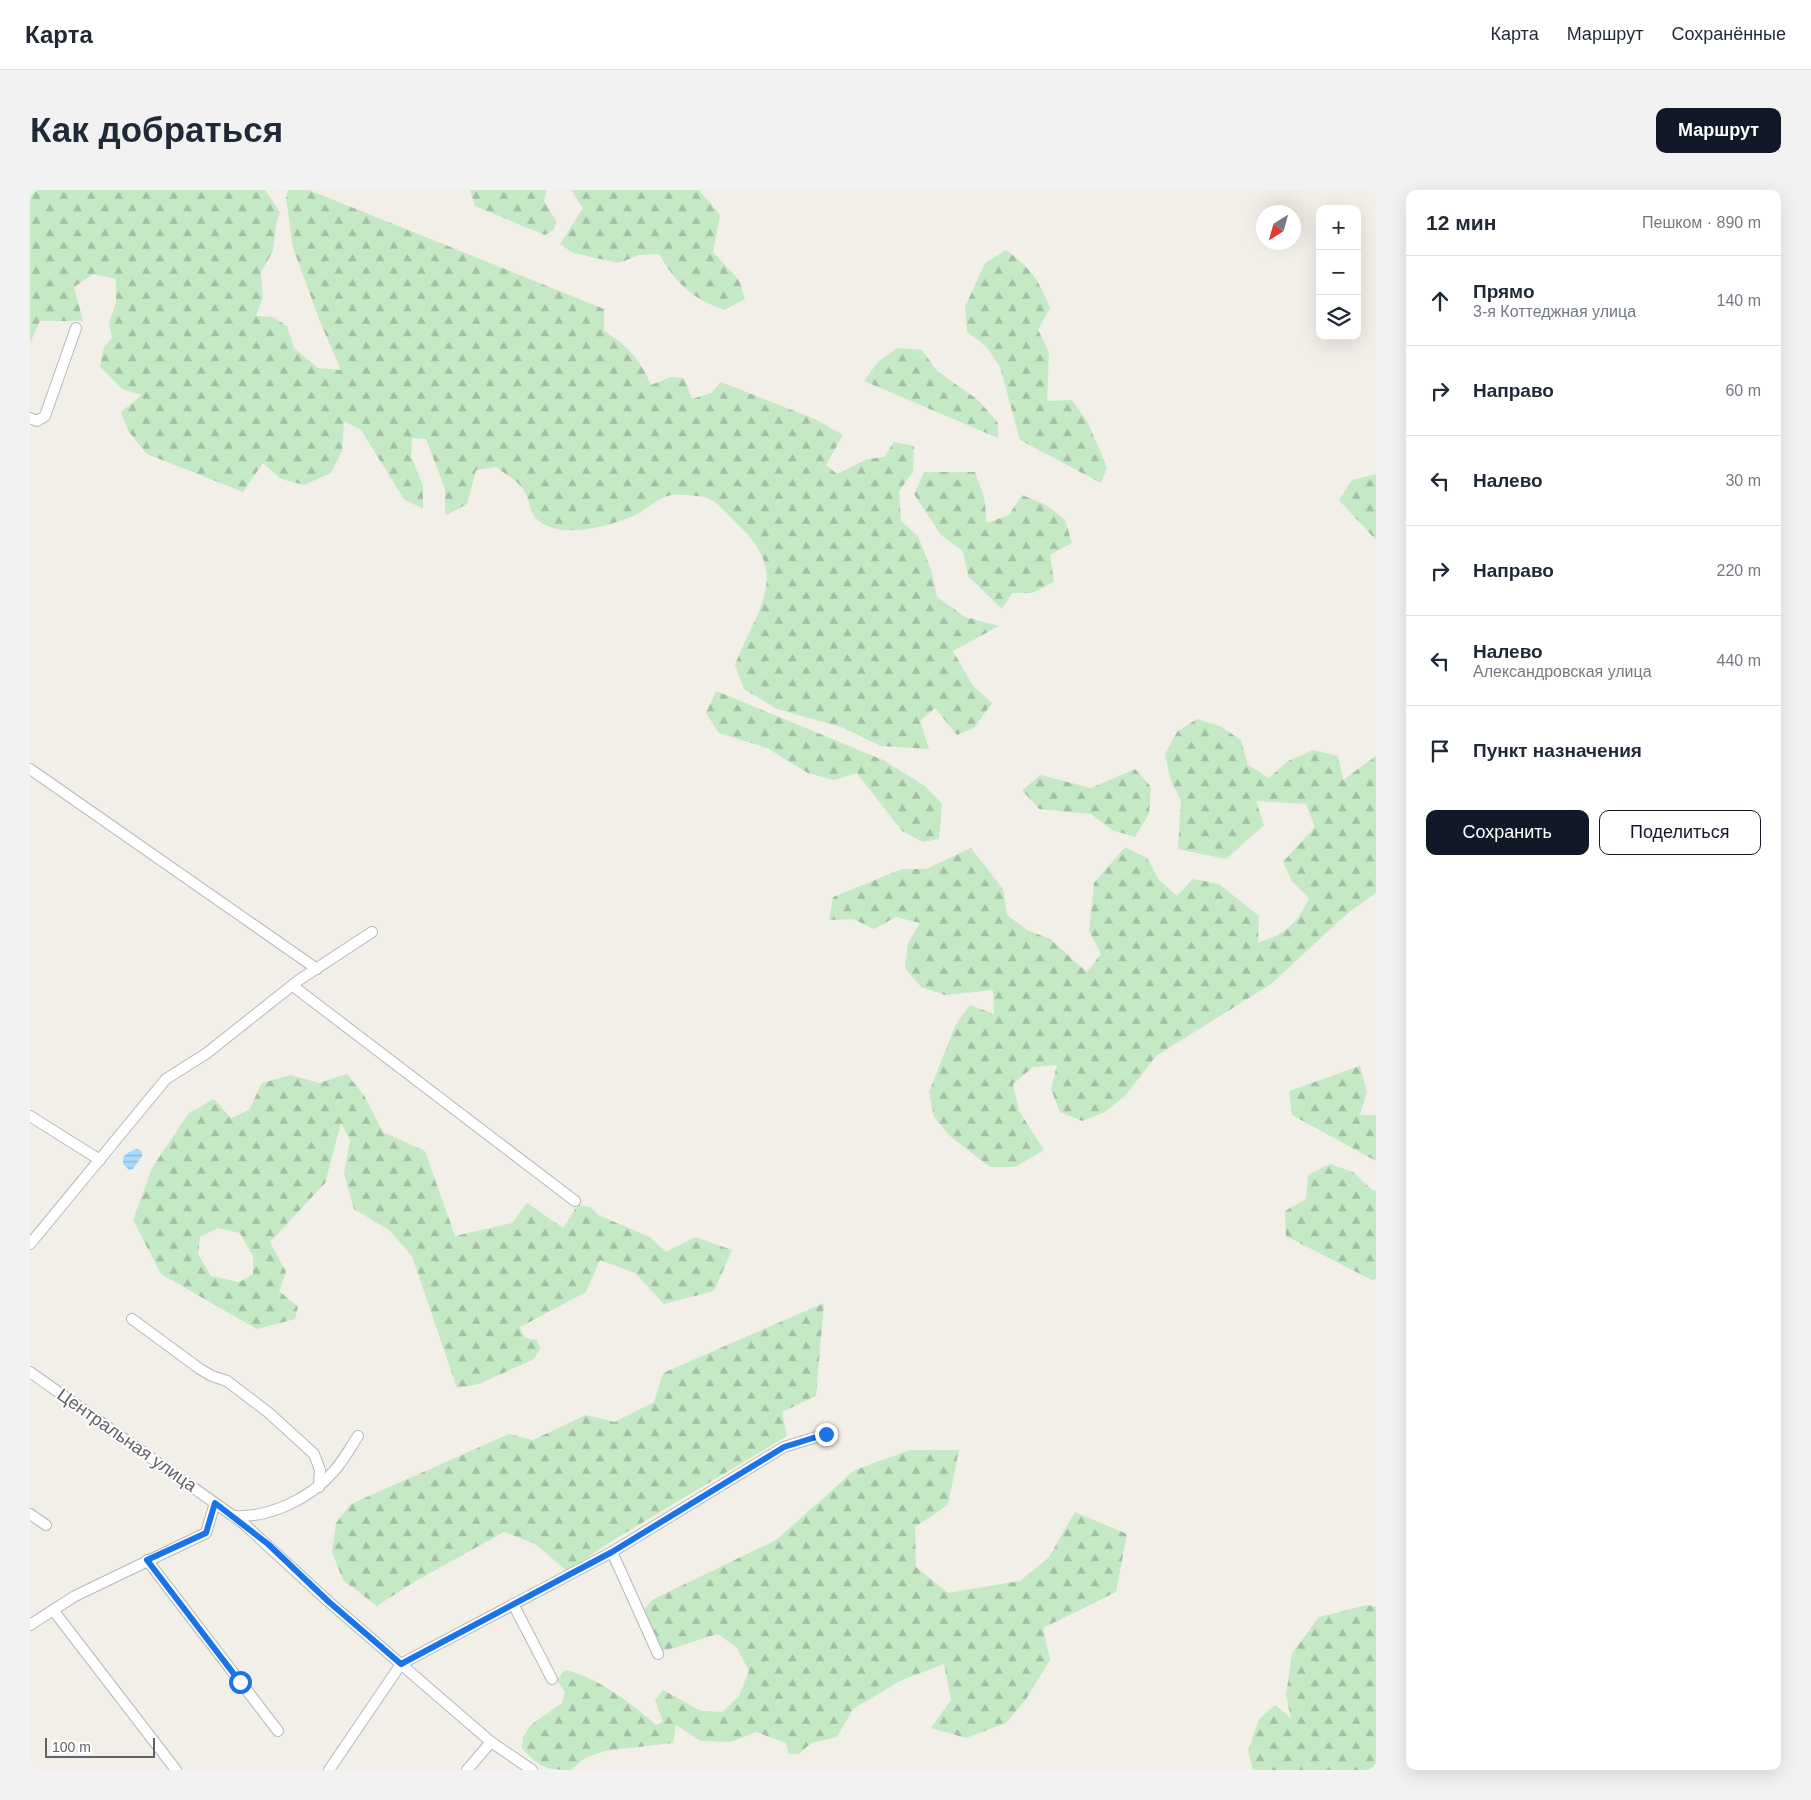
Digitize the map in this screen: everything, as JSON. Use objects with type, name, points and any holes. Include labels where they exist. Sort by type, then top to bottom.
[{"type":"street","points":[[30,418],[37,421],[45,416],[76,328]]},
{"type":"street","points":[[30,769],[316,969]]},
{"type":"street","points":[[30,1244],[166,1079],[207,1053],[316,969],[372,932]]},
{"type":"street","points":[[293,986],[575,1201]]},
{"type":"street","points":[[30,1116],[100,1160]]},
{"type":"street","points":[[132,1319],[200,1369],[212,1376],[227,1381],[269,1413],[314,1454],[320,1470],[319,1486]]},
{"type":"street","name":"Центральная улица","points":[[30,1372],[233,1516],[268,1544],[329,1602],[491,1742],[532,1770]]},
{"type":"street","points":[[329,1770],[401,1664],[612,1552],[784,1447],[826,1434]]},
{"type":"street","points":[[233,1516],[247,1517],[263,1514],[301,1498],[319,1486],[333,1472],[358,1436]]},
{"type":"street","points":[[30,1625],[75,1596],[206,1533],[219,1506]]},
{"type":"street","points":[[30,1514],[46,1525]]},
{"type":"street","points":[[612,1552],[658,1654]]},
{"type":"street","points":[[147,1560],[278,1732]]},
{"type":"street","points":[[514,1604],[552,1679]]},
{"type":"street","points":[[53,1610],[176,1770]]},
{"type":"street","points":[[467,1770],[491,1742]]},
{"type":"green space","points":[[30,190],[265,190],[280,212],[276,224],[273,251],[261,272],[263,297],[256,316],[273,317],[287,326],[294,348],[318,368],[341,370],[321,324],[293,248],[286,198],[288,190],[309,190],[604,309],[604,331],[620,342],[638,360],[651,385],[671,377],[684,378],[692,399],[711,393],[721,382],[817,420],[843,435],[826,465],[837,474],[867,459],[884,457],[894,442],[914,446],[913,472],[899,491],[901,521],[918,536],[931,570],[937,597],[965,617],[999,626],[953,651],[973,686],[992,703],[974,728],[957,735],[935,708],[920,721],[929,749],[881,746],[841,727],[777,709],[744,689],[735,665],[765,594],[767,578],[764,561],[755,544],[739,526],[716,503],[706,497],[671,495],[636,515],[623,520],[580,530],[559,529],[550,527],[537,519],[521,486],[496,467],[476,470],[467,504],[445,516],[445,489],[426,439],[412,438],[411,456],[423,486],[423,509],[404,499],[361,430],[344,421],[342,451],[331,473],[304,485],[281,479],[263,463],[243,492],[147,454],[129,432],[121,412],[142,395],[122,389],[100,367],[104,347],[112,338],[109,322],[116,303],[116,279],[93,274],[74,287],[83,321],[40,321],[30,343]]},
{"type":"green space","points":[[470,190],[547,190],[544,201],[556,221],[554,230],[545,235],[475,206]]},
{"type":"green space","points":[[571,190],[699,190],[720,215],[713,252],[739,280],[745,299],[724,310],[702,300],[672,274],[659,254],[639,255],[619,263],[573,253],[560,244],[583,208]]},
{"type":"green space","points":[[1006,250],[1033,275],[1050,308],[1038,330],[1049,352],[1047,401],[1072,400],[1087,421],[1107,467],[1101,483],[1020,440],[1000,367],[986,346],[967,332],[965,307],[985,263]]},
{"type":"green space","points":[[897,348],[922,350],[937,371],[978,400],[998,423],[998,438],[864,381],[878,362]]},
{"type":"green space","points":[[924,472],[975,472],[984,497],[987,523],[1009,515],[1022,495],[1046,505],[1065,520],[1072,543],[1050,555],[1054,582],[1032,593],[1012,593],[1002,609],[968,576],[963,551],[941,535],[914,494]]},
{"type":"green space","points":[[1376,474],[1376,540],[1339,500],[1352,480]]},
{"type":"green space","points":[[716,691],[883,760],[925,786],[942,804],[939,839],[923,842],[902,831],[857,773],[834,780],[808,773],[767,748],[719,733],[706,713]]},
{"type":"green space","points":[[1197,719],[1220,726],[1241,740],[1248,765],[1269,778],[1288,761],[1313,750],[1338,756],[1343,780],[1376,756],[1376,893],[1349,912],[1271,984],[1156,1056],[1125,1096],[1105,1112],[1082,1121],[1060,1112],[1051,1089],[1057,1065],[1033,1067],[1013,1084],[1019,1111],[1044,1150],[1015,1167],[990,1167],[950,1136],[934,1117],[929,1092],[956,1024],[970,1005],[994,1014],[993,990],[945,995],[921,987],[905,968],[908,943],[920,923],[896,917],[874,929],[853,919],[829,920],[833,897],[902,869],[926,869],[971,848],[1003,889],[1007,915],[1027,930],[1050,939],[1087,972],[1101,954],[1089,931],[1094,883],[1125,847],[1147,858],[1159,880],[1177,896],[1193,879],[1219,884],[1259,916],[1258,943],[1276,936],[1290,927],[1300,915],[1309,898],[1292,881],[1283,862],[1315,827],[1306,804],[1256,801],[1264,825],[1226,859],[1178,849],[1181,801],[1170,778],[1165,754],[1177,732]]},
{"type":"green space","points":[[1135,769],[1151,787],[1149,814],[1135,837],[1112,830],[1091,814],[1039,809],[1022,790],[1041,775],[1091,788]]},
{"type":"green space","points":[[1360,1066],[1367,1092],[1360,1115],[1376,1115],[1376,1161],[1292,1115],[1289,1091]]},
{"type":"green space","points":[[347,1074],[365,1097],[383,1132],[425,1151],[455,1236],[512,1223],[527,1203],[563,1228],[578,1205],[591,1207],[598,1215],[650,1237],[666,1252],[695,1237],[732,1250],[714,1291],[664,1304],[635,1273],[600,1260],[586,1292],[520,1327],[525,1338],[537,1340],[540,1349],[534,1359],[479,1384],[457,1388],[412,1256],[389,1230],[354,1209],[344,1174],[350,1140],[341,1123],[325,1183],[270,1242],[286,1272],[279,1291],[298,1307],[295,1319],[257,1329],[161,1274],[133,1220],[152,1168],[189,1113],[214,1099],[231,1118],[249,1110],[262,1083],[291,1075],[319,1083]],"holes":[[[218,1228],[240,1233],[253,1256],[253,1274],[239,1282],[211,1276],[198,1254],[200,1237]]]},
{"type":"green space","points":[[1330,1164],[1353,1172],[1371,1189],[1376,1191],[1376,1279],[1372,1280],[1286,1236],[1285,1211],[1306,1199],[1308,1175]]},
{"type":"green space","points":[[824,1303],[816,1396],[782,1412],[787,1436],[615,1539],[567,1571],[535,1544],[504,1532],[414,1582],[377,1606],[343,1580],[332,1552],[336,1523],[351,1504],[509,1434],[533,1440],[586,1415],[615,1422],[654,1402],[663,1373]]},
{"type":"green space","points":[[910,1450],[959,1450],[948,1505],[915,1527],[916,1567],[948,1593],[1020,1581],[1049,1557],[1075,1512],[1127,1534],[1116,1592],[1043,1628],[1050,1660],[1026,1699],[1006,1723],[966,1738],[931,1728],[951,1700],[944,1664],[902,1680],[853,1709],[837,1737],[811,1743],[799,1754],[789,1754],[786,1743],[756,1732],[731,1742],[701,1741],[676,1725],[673,1743],[604,1751],[585,1758],[571,1770],[543,1766],[522,1748],[523,1737],[531,1725],[562,1703],[565,1692],[557,1680],[565,1670],[601,1684],[625,1700],[656,1725],[663,1722],[655,1700],[663,1690],[701,1711],[723,1712],[739,1696],[749,1671],[737,1648],[718,1634],[660,1651],[643,1611],[652,1600],[776,1540],[855,1470]]},
{"type":"green space","points":[[1367,1605],[1376,1607],[1376,1770],[1253,1770],[1248,1751],[1259,1719],[1275,1705],[1291,1718],[1286,1695],[1292,1653],[1319,1617]]},
{"type":"water","points":[[137,1149],[142,1151],[142,1156],[133,1169],[129,1170],[123,1164],[123,1157]]},
{"type":"route","points":[[240,1682],[147,1560],[206,1533],[215,1503],[243,1522],[329,1602],[401,1664],[612,1552],[784,1447],[826,1434]]}]
